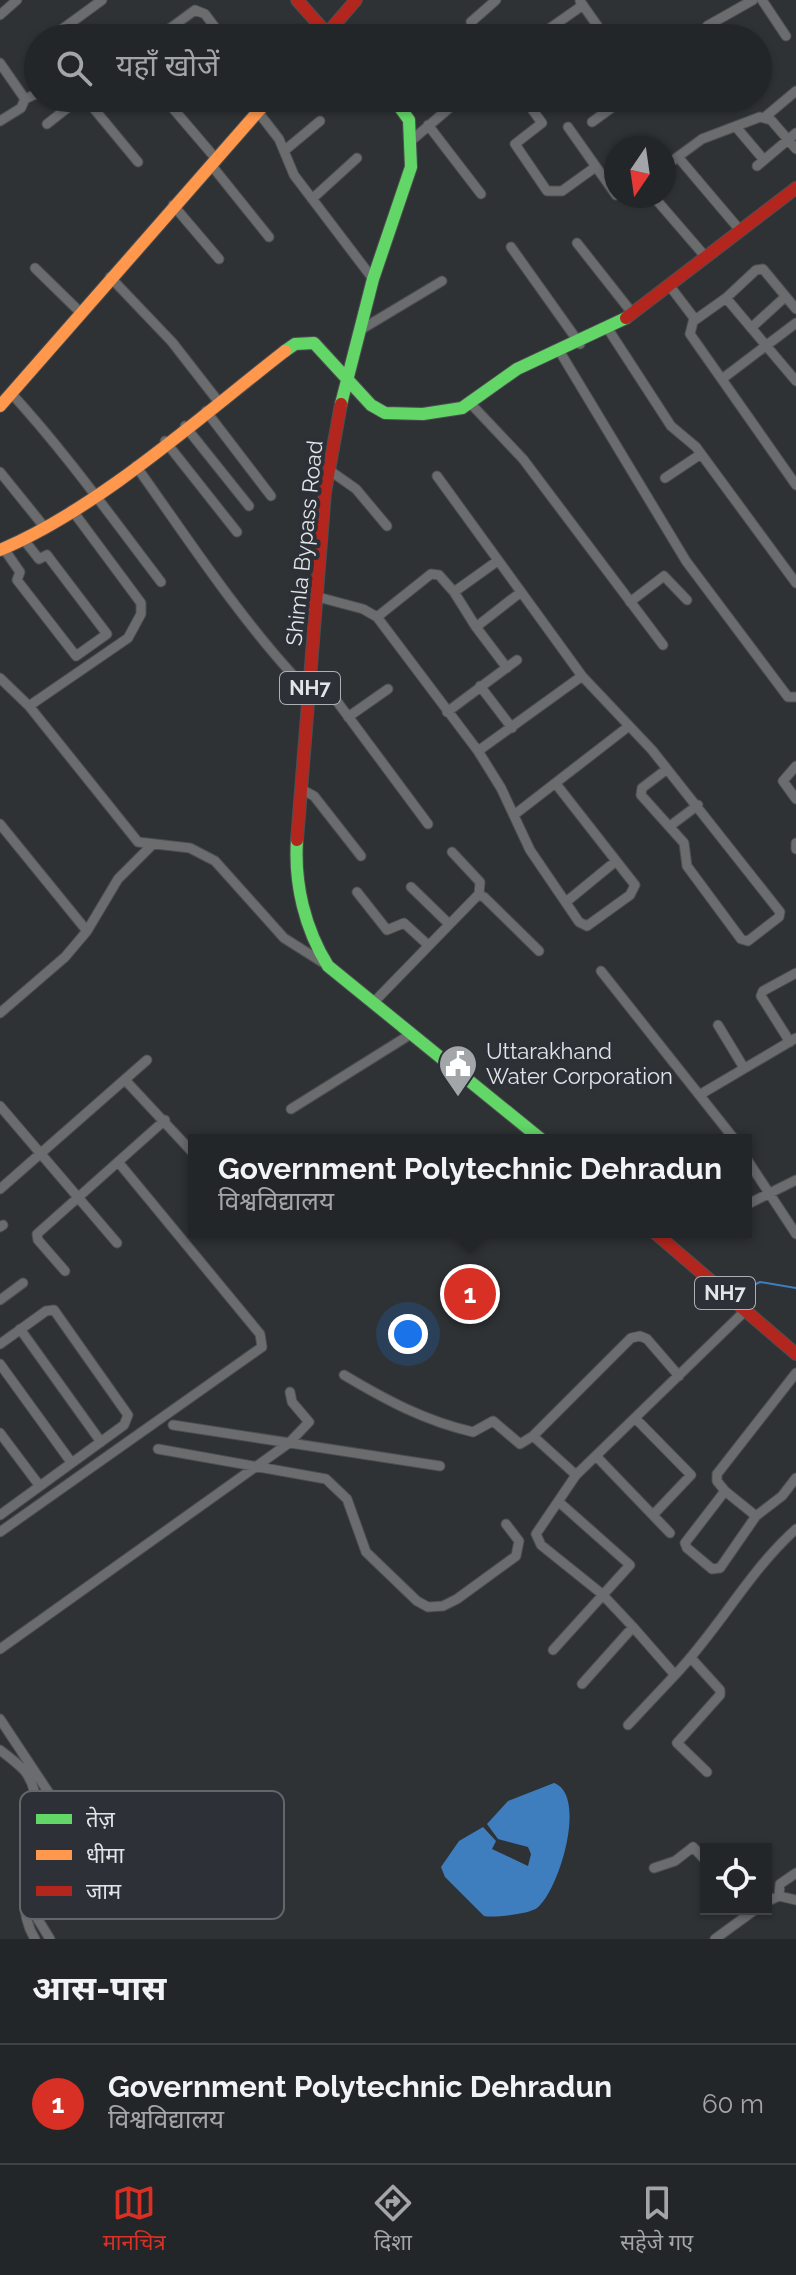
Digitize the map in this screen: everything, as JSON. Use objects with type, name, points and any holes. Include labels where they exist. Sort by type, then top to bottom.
[{"type":"main road","points":[[297,0],[319,24]]},
{"type":"main road","points":[[310,0],[323,24]]},
{"type":"main road","points":[[336,24],[356,0]]},
{"type":"main road","points":[[0,406],[173,205],[258,112]]},
{"type":"main road","points":[[390,112],[412,140]]},
{"type":"main road","name":"Shimla Bypass Road","points":[[403,112],[409,120],[412,140],[411,167],[359,330],[346,379],[329,470],[297,846],[304,915],[311,939],[328,966],[535,1134]]},
{"type":"main road","points":[[2,549],[46,529],[94,497],[284,350],[304,342],[321,348],[371,405],[392,415],[452,411],[471,404],[506,375],[580,344],[633,314],[704,255],[796,188]]},
{"type":"main road","name":"NH7","points":[[661,1238],[796,1354]]},
{"type":"street","points":[[0,15],[17,0]]},
{"type":"street","points":[[472,24],[496,0]]},
{"type":"street","points":[[711,24],[753,0]]},
{"type":"street","points":[[762,0],[786,36]]},
{"type":"street","points":[[69,24],[98,1]]},
{"type":"street","points":[[554,24],[581,2],[596,24]]},
{"type":"street","points":[[176,24],[195,10],[205,14],[212,24]]},
{"type":"street","points":[[0,63],[24,98]]},
{"type":"street","points":[[772,111],[796,91]]},
{"type":"street","points":[[0,121],[21,108],[24,101]]},
{"type":"street","points":[[47,124],[63,112]]},
{"type":"street","points":[[94,112],[138,162]]},
{"type":"street","points":[[175,112],[269,237]]},
{"type":"street","points":[[258,112],[284,151],[286,163],[373,279]]},
{"type":"street","points":[[412,140],[444,112]]},
{"type":"street","points":[[534,112],[542,123],[515,144],[547,191],[557,194],[594,168]]},
{"type":"street","points":[[592,122],[606,112]]},
{"type":"street","points":[[739,229],[678,157],[707,136],[765,117],[771,112]]},
{"type":"street","points":[[765,117],[792,137],[796,149]]},
{"type":"street","points":[[284,151],[320,121]]},
{"type":"street","points":[[428,125],[481,194]]},
{"type":"street","points":[[568,127],[604,180]]},
{"type":"street","points":[[736,127],[760,163],[792,137]]},
{"type":"street","points":[[312,199],[357,158]]},
{"type":"street","points":[[173,205],[219,259]]},
{"type":"street","points":[[663,208],[704,255]]},
{"type":"street","points":[[577,243],[633,314]]},
{"type":"street","points":[[511,247],[580,344]]},
{"type":"street","points":[[35,268],[80,312]]},
{"type":"street","points":[[796,309],[768,273],[760,269],[695,320],[690,334],[796,485]]},
{"type":"street","points":[[110,277],[172,342],[218,401]]},
{"type":"street","points":[[359,330],[442,281]]},
{"type":"street","points":[[669,285],[695,320]]},
{"type":"street","points":[[751,328],[785,297]]},
{"type":"street","points":[[726,298],[796,381]]},
{"type":"street","points":[[722,379],[796,323]]},
{"type":"street","points":[[608,329],[671,426],[701,454],[796,583]]},
{"type":"street","points":[[560,352],[693,571],[788,697],[796,697]]},
{"type":"street","points":[[11,393],[64,450],[94,497],[161,582]]},
{"type":"street","points":[[471,404],[523,459],[663,645]]},
{"type":"street","points":[[206,411],[271,496]]},
{"type":"street","points":[[185,426],[249,506]]},
{"type":"street","points":[[165,441],[237,532]]},
{"type":"street","points":[[665,478],[701,454]]},
{"type":"street","points":[[136,466],[232,599],[294,675],[326,688],[428,824]]},
{"type":"street","points":[[329,470],[356,489],[387,526]]},
{"type":"street","points":[[0,472],[46,529]]},
{"type":"street","points":[[437,476],[496,562],[582,676],[629,726],[667,769],[698,805],[780,912],[779,917],[752,938],[741,939],[687,866],[684,843],[641,793],[667,769]]},
{"type":"street","points":[[29,706],[128,638],[141,614],[141,603],[72,510]]},
{"type":"street","points":[[2,549],[20,572],[17,580],[76,656],[107,634],[47,555],[39,559],[24,540]]},
{"type":"street","points":[[454,592],[496,562]]},
{"type":"street","points":[[377,617],[431,574],[439,575],[507,668]]},
{"type":"street","points":[[630,602],[664,576],[687,600]]},
{"type":"street","points":[[476,627],[521,592]]},
{"type":"street","points":[[318,597],[363,609],[377,617],[478,751],[530,850],[579,922],[587,926],[630,895],[635,885],[556,784]]},
{"type":"street","points":[[447,712],[517,660]]},
{"type":"street","points":[[478,751],[582,676]]},
{"type":"street","points":[[0,678],[29,706],[132,837],[151,846],[190,848],[215,861],[284,938],[328,966]]},
{"type":"street","points":[[480,686],[512,728]]},
{"type":"street","points":[[348,717],[388,689]]},
{"type":"street","points":[[514,815],[629,726]]},
{"type":"street","points":[[796,766],[783,781],[796,799]]},
{"type":"street","points":[[301,789],[314,796],[361,856]]},
{"type":"street","points":[[670,826],[698,805]]},
{"type":"street","points":[[0,824],[87,931]]},
{"type":"street","points":[[0,1013],[65,957],[87,931],[118,879],[151,846]]},
{"type":"street","points":[[373,1003],[448,923],[479,895],[480,882],[452,852]]},
{"type":"street","points":[[566,902],[616,861]]},
{"type":"street","points":[[411,887],[448,923]]},
{"type":"street","points":[[357,892],[387,930],[404,923],[428,945]]},
{"type":"street","points":[[479,895],[539,951]]},
{"type":"street","points":[[601,971],[731,1134]]},
{"type":"street","points":[[701,1094],[793,1040],[761,996],[763,991],[795,976]]},
{"type":"street","points":[[718,1025],[744,1068]]},
{"type":"street","points":[[291,1109],[411,1034]]},
{"type":"street","points":[[0,1189],[41,1157],[147,1060]]},
{"type":"street","points":[[126,1081],[188,1147]]},
{"type":"street","points":[[0,1106],[117,1243]]},
{"type":"street","points":[[65,1271],[38,1240],[37,1234],[165,1120]]},
{"type":"street","points":[[0,1532],[254,1356],[263,1344],[260,1334],[119,1163]]},
{"type":"street","points":[[752,1167],[796,1234]]},
{"type":"street","points":[[752,1202],[796,1180]]},
{"type":"street","points":[[0,1300],[23,1283]]},
{"type":"street","points":[[0,1344],[50,1309],[58,1313],[128,1415],[124,1425],[1,1511]]},
{"type":"street","points":[[675,1675],[602,1594],[536,1540],[576,1475],[746,1310]]},
{"type":"street","points":[[20,1329],[101,1442]]},
{"type":"street","points":[[344,1375],[389,1403],[428,1420],[473,1432],[493,1421],[520,1444],[533,1436],[635,1336],[647,1339],[679,1376]]},
{"type":"street","points":[[2,1371],[71,1462]]},
{"type":"street","points":[[756,1516],[725,1491],[717,1481],[717,1474],[796,1373]]},
{"type":"street","points":[[0,1649],[289,1443],[309,1422],[293,1403],[290,1392]]},
{"type":"street","points":[[635,1418],[691,1475],[654,1514]]},
{"type":"street","points":[[173,1425],[440,1466]]},
{"type":"street","points":[[0,1433],[39,1485]]},
{"type":"street","points":[[533,1436],[576,1475]]},
{"type":"street","points":[[158,1449],[320,1477],[332,1483],[347,1499],[366,1552],[413,1598],[428,1607],[443,1606],[509,1562],[520,1546],[506,1524]]},
{"type":"street","points":[[596,1456],[670,1533]]},
{"type":"street","points":[[725,1491],[685,1543],[712,1569],[720,1568],[756,1516],[782,1496],[796,1478]]},
{"type":"street","points":[[553,1650],[630,1563],[559,1502]]},
{"type":"street","points":[[628,1725],[691,1658],[750,1582],[766,1555],[796,1529]]},
{"type":"street","points":[[582,1684],[633,1627]]},
{"type":"street","points":[[691,1658],[720,1693],[677,1743],[707,1772]]},
{"type":"street","points":[[0,1719],[48,1791]]},
{"type":"street","points":[[0,1750],[23,1770],[30,1791]]},
{"type":"street","points":[[654,1868],[675,1861],[693,1847],[700,1855]]},
{"type":"street","points":[[779,1896],[780,1884],[796,1873]]},
{"type":"street","points":[[772,1899],[779,1896],[796,1900]]},
{"type":"street","points":[[715,1939],[739,1915]]},
{"type":"street","points":[[25,1919],[35,1939]]},
{"type":"street","points":[[38,1919],[50,1939]]},
{"type":"water","points":[[554,1783],[564,1791],[569,1805],[569,1823],[554,1883],[533,1910],[484,1916],[445,1877],[441,1867],[459,1841],[483,1827],[496,1841],[492,1849],[528,1866],[531,1854],[528,1847],[498,1839],[487,1824],[508,1801]]},
{"type":"waterway","points":[[752,1286],[760,1282],[796,1288]]},
{"type":"traffic: fast","points":[[341,404],[373,279],[411,167],[409,120],[403,112]]},
{"type":"traffic: fast","points":[[285,351],[295,344],[314,343],[371,405],[385,413],[423,414],[462,408],[517,369],[626,318]]},
{"type":"traffic: fast","points":[[297,840],[297,873],[303,906],[313,937],[328,966],[535,1134]]},
{"type":"traffic: slow","points":[[0,406],[258,112]]},
{"type":"traffic: slow","points":[[0,550],[74,511],[111,486],[285,351]]},
{"type":"traffic: jam","points":[[297,0],[318,24]]},
{"type":"traffic: jam","points":[[335,24],[356,0]]},
{"type":"traffic: jam","points":[[626,318],[796,188]]},
{"type":"traffic: jam","points":[[297,840],[325,492],[341,404]]},
{"type":"traffic: jam","points":[[661,1238],[796,1354]]},
{"type":"place","name":"Uttarakhand Water Corporation","points":[[458,1098]]},
{"type":"place","name":"Government Polytechnic Dehradun","points":[[470,1294]]}]
